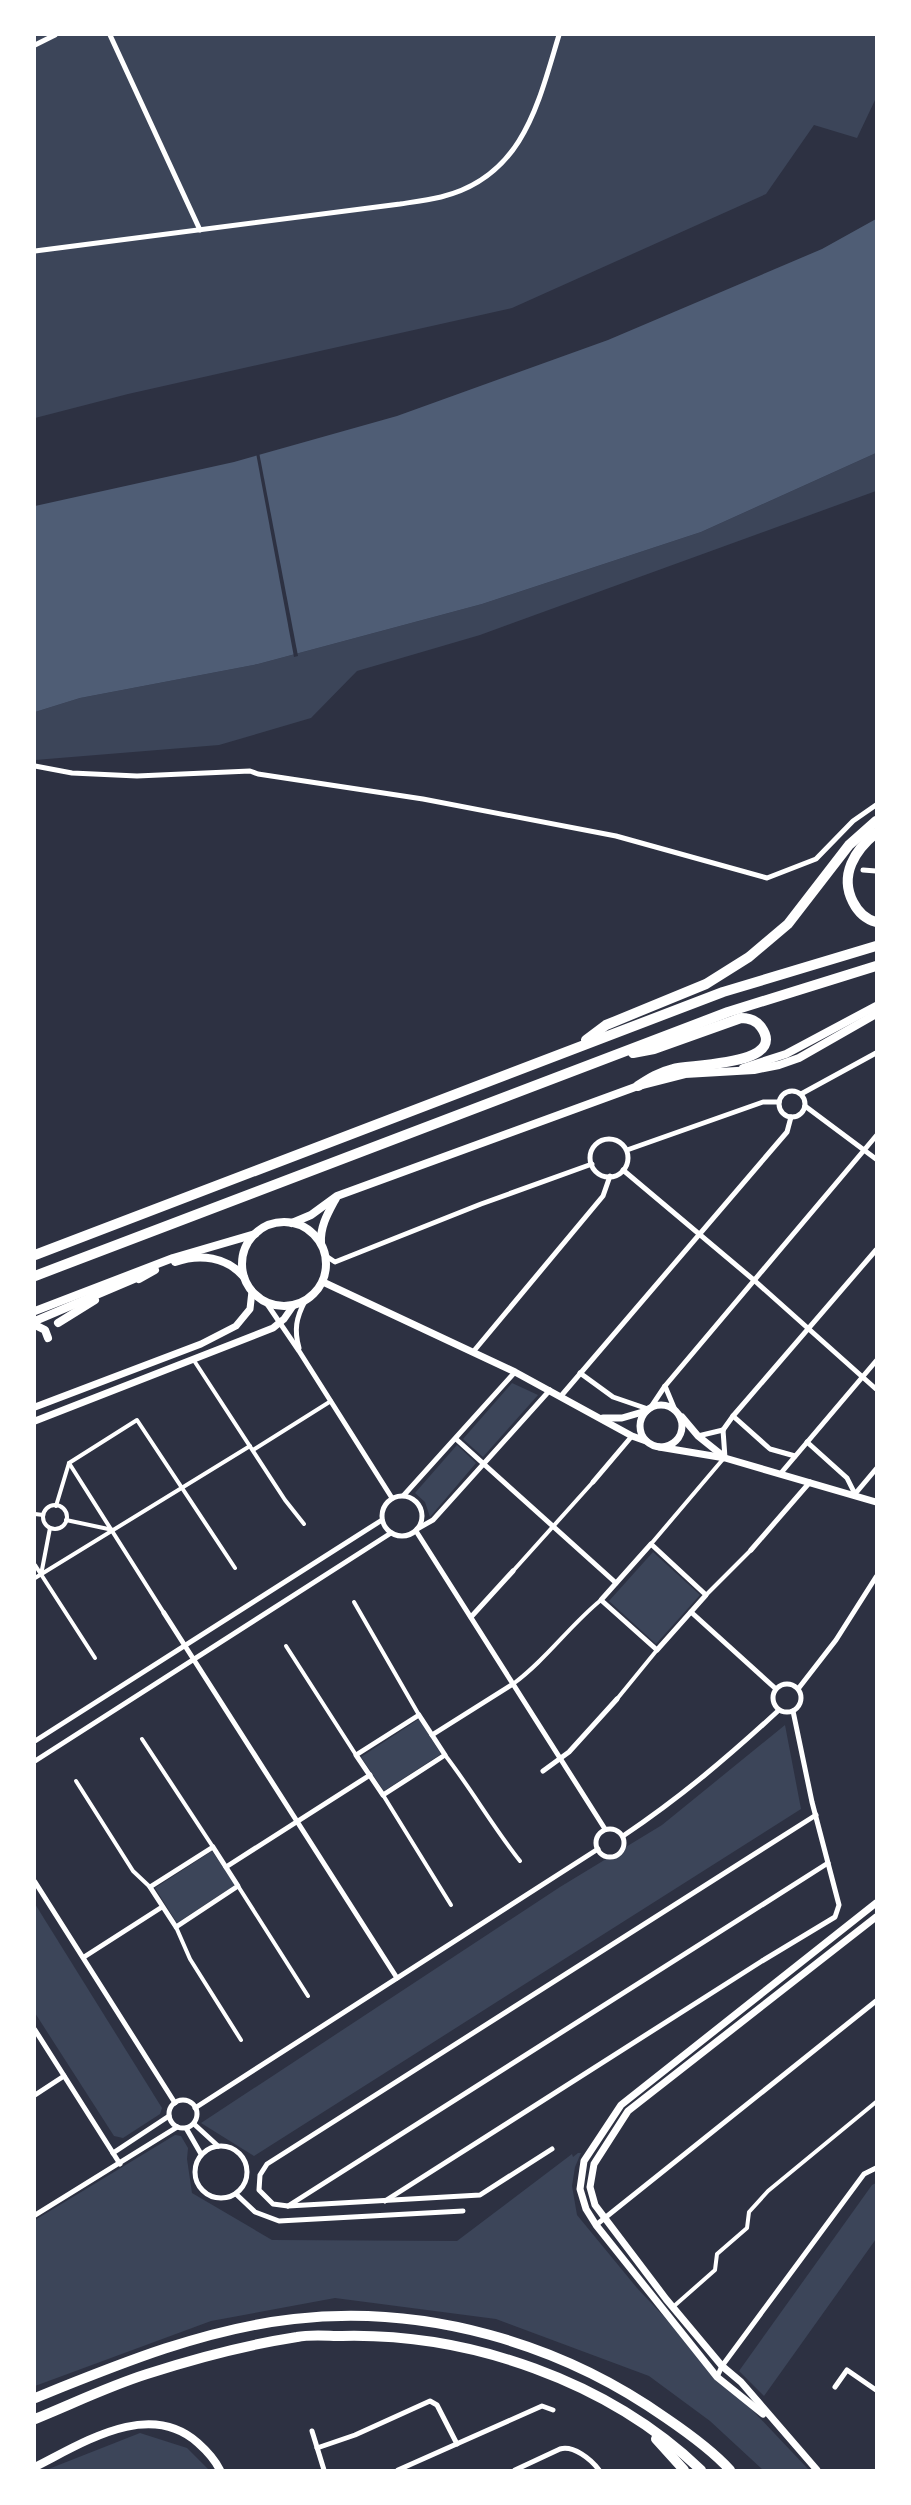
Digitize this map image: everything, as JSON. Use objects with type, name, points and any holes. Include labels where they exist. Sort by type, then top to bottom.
[{"type":"highway","points":[[578,1047],[606,1025],[683,995],[728,971],[755,952],[788,924],[842,853],[858,835],[876,821]]},
{"type":"highway","points":[[876,833],[854,856],[847,875],[848,888],[856,908],[864,916],[876,922]]},
{"type":"highway","points":[[35,1255],[578,1047],[754,982],[876,946]]},
{"type":"highway","points":[[35,1276],[728,1012],[876,966]]},
{"type":"highway","points":[[605,1058],[654,1048],[741,1018],[755,1021],[764,1033],[764,1045],[761,1051],[748,1058],[672,1069],[656,1075],[638,1086]]},
{"type":"highway","points":[[35,2398],[177,2344],[235,2330],[294,2319],[352,2316],[408,2319],[466,2329],[523,2344],[581,2368],[635,2396],[682,2429],[730,2470]]},
{"type":"highway","points":[[35,2419],[145,2374],[212,2354],[299,2336],[372,2335],[438,2342],[504,2359],[568,2383],[609,2404],[664,2438],[701,2470]]},
{"type":"highway","points":[[646,2427],[684,2470]]},
{"type":"main road","points":[[736,1070],[786,1054],[876,1006]]},
{"type":"main road","points":[[35,1311],[174,1258],[255,1234],[276,1223],[292,1223],[311,1215],[337,1196],[638,1086],[685,1074],[762,1068],[799,1058],[876,1014]]},
{"type":"main road","points":[[321,1244],[320,1234],[325,1219],[337,1196]]},
{"type":"main road","points":[[35,1319],[178,1261],[212,1257],[235,1267],[244,1277],[252,1291],[265,1301],[278,1306],[292,1306],[305,1301],[315,1293],[323,1282],[326,1256],[321,1244],[312,1232],[292,1223]]},
{"type":"main road","points":[[244,1277],[244,1254],[255,1234]]},
{"type":"main road","points":[[58,1322],[90,1303],[155,1270]]},
{"type":"main road","points":[[35,1319],[71,1297]]},
{"type":"main road","points":[[35,1325],[45,1330],[48,1338]]},
{"type":"main road","points":[[35,2466],[109,2432],[127,2426],[160,2424],[178,2428],[193,2438],[205,2449],[220,2470]]},
{"type":"street","points":[[35,45],[55,35]]},
{"type":"street","points":[[110,35],[200,230]]},
{"type":"street","points":[[35,251],[400,204],[443,196],[479,181],[508,158],[525,134],[538,102],[559,35]]},
{"type":"street","points":[[35,766],[72,773],[138,776],[250,771],[258,774],[423,799],[616,836],[767,878],[816,859],[853,821],[876,805]]},
{"type":"street","points":[[863,870],[876,871]]},
{"type":"street","points":[[800,1094],[876,1052]]},
{"type":"street","points":[[779,1102],[786,1092],[795,1091],[800,1094],[804,1106],[876,1159]]},
{"type":"street","points":[[626,1150],[763,1102],[779,1102]]},
{"type":"street","points":[[779,1102],[783,1114],[791,1117],[799,1115],[804,1106]]},
{"type":"street","points":[[561,1396],[787,1132],[791,1117]]},
{"type":"street","points":[[646,1441],[640,1426],[665,1386],[755,1282],[876,1136]]},
{"type":"street","points":[[603,1140],[614,1140],[626,1150],[628,1161],[623,1170],[610,1176],[599,1173],[592,1164],[591,1152],[603,1140]]},
{"type":"street","points":[[326,1256],[336,1262],[481,1204],[592,1164]]},
{"type":"street","points":[[623,1170],[755,1282],[876,1389]]},
{"type":"street","points":[[473,1352],[602,1196],[610,1176]]},
{"type":"street","points":[[432,1735],[513,1684],[535,1667],[582,1616],[601,1600],[725,1458],[724,1430],[733,1416],[876,1250]]},
{"type":"street","points":[[323,1282],[515,1372],[632,1436],[659,1447],[725,1458],[855,1494],[876,1502]]},
{"type":"street","points":[[35,1407],[200,1344],[236,1326],[250,1309],[252,1291]]},
{"type":"street","points":[[265,1301],[392,1498]]},
{"type":"street","points":[[299,1351],[295,1336],[297,1317],[305,1301]]},
{"type":"street","points":[[35,1421],[273,1328],[292,1306]]},
{"type":"street","points":[[194,1359],[286,1500],[304,1524]]},
{"type":"street","points":[[781,1474],[876,1361]]},
{"type":"street","points":[[515,1372],[404,1495],[392,1498],[383,1507],[382,1520],[391,1533],[404,1536],[433,1520],[550,1390]]},
{"type":"street","points":[[580,1373],[613,1397],[649,1409]]},
{"type":"street","points":[[659,1447],[675,1442],[681,1433],[682,1422],[665,1386]]},
{"type":"street","points":[[35,1578],[182,1488],[331,1401]]},
{"type":"street","points":[[602,1418],[622,1418],[666,1405],[676,1411],[698,1436],[725,1458]]},
{"type":"street","points":[[733,1416],[770,1448],[795,1456]]},
{"type":"street","points":[[56,1506],[69,1463],[137,1420],[235,1568]]},
{"type":"street","points":[[698,1436],[724,1430]]},
{"type":"street","points":[[471,1617],[632,1436]]},
{"type":"street","points":[[456,1439],[616,1583]]},
{"type":"street","points":[[807,1442],[847,1478],[855,1494]]},
{"type":"street","points":[[69,1463],[397,1978]]},
{"type":"street","points":[[855,1494],[876,1469]]},
{"type":"street","points":[[543,1771],[561,1759],[617,1699],[657,1650],[810,1482]]},
{"type":"street","points":[[404,1495],[415,1500],[422,1510],[422,1522],[417,1530]]},
{"type":"street","points":[[43,1515],[50,1507],[56,1506],[63,1510],[66,1520]]},
{"type":"street","points":[[35,1514],[43,1515]]},
{"type":"street","points":[[43,1515],[45,1524],[50,1528],[59,1528],[66,1520]]},
{"type":"street","points":[[66,1520],[112,1530]]},
{"type":"street","points":[[35,1741],[382,1520]]},
{"type":"street","points":[[41,1575],[50,1528]]},
{"type":"street","points":[[417,1530],[605,1829]]},
{"type":"street","points":[[35,1761],[391,1533]]},
{"type":"street","points":[[651,1544],[706,1595]]},
{"type":"street","points":[[35,1565],[95,1658]]},
{"type":"street","points":[[798,1689],[836,1640],[876,1577]]},
{"type":"street","points":[[601,1600],[657,1650]]},
{"type":"street","points":[[354,1602],[419,1715],[445,1755],[468,1785],[499,1835],[520,1862]]},
{"type":"street","points":[[691,1612],[776,1688]]},
{"type":"street","points":[[286,1646],[383,1795],[451,1905]]},
{"type":"street","points":[[623,1836],[672,1803],[779,1710],[793,1711],[800,1704],[801,1698],[798,1689],[787,1683],[776,1688],[772,1698],[779,1710]]},
{"type":"street","points":[[384,2201],[762,1961],[835,1917],[839,1905],[816,1815],[793,1711]]},
{"type":"street","points":[[356,1755],[419,1715]]},
{"type":"street","points":[[142,1739],[308,1996]]},
{"type":"street","points":[[383,1795],[445,1755]]},
{"type":"street","points":[[226,1867],[370,1775]]},
{"type":"street","points":[[76,1781],[134,1871],[150,1887],[176,1927],[190,1959],[241,2040]]},
{"type":"street","points":[[552,2148],[480,2195],[288,2206],[273,2204],[259,2190],[260,2175],[266,2164],[816,1815]]},
{"type":"street","points":[[605,1829],[614,1829],[623,1836],[623,1849],[617,1855],[604,1855],[598,1849],[597,1838],[605,1829]]},
{"type":"street","points":[[150,1887],[213,1847]]},
{"type":"street","points":[[195,2108],[598,1849]]},
{"type":"street","points":[[288,2206],[828,1863]]},
{"type":"street","points":[[35,1882],[175,2103]]},
{"type":"street","points":[[176,1927],[238,1886]]},
{"type":"street","points":[[777,2425],[716,2376],[596,2225],[586,2209],[580,2189],[584,2161],[620,2105],[876,1903]]},
{"type":"street","points":[[84,1957],[162,1907]]},
{"type":"street","points":[[817,2470],[740,2382],[722,2366],[673,2307],[595,2205],[590,2187],[594,2164],[628,2111],[876,1917]]},
{"type":"street","points":[[596,2225],[876,2001]]},
{"type":"street","points":[[35,2030],[120,2164]]},
{"type":"street","points":[[35,2095],[64,2076]]},
{"type":"street","points":[[35,2215],[177,2127],[186,2128],[194,2124],[197,2116],[195,2108],[184,2100],[175,2103],[170,2108],[169,2116],[177,2127]]},
{"type":"street","points":[[673,2307],[715,2270],[716,2254],[747,2228],[749,2212],[768,2191],[876,2102]]},
{"type":"street","points":[[113,2153],[169,2116]]},
{"type":"street","points":[[194,2124],[218,2146],[234,2150],[245,2163],[246,2180],[236,2194],[220,2199],[204,2192],[198,2186],[194,2169],[201,2154],[218,2146]]},
{"type":"street","points":[[186,2128],[201,2154]]},
{"type":"street","points":[[716,2376],[864,2174],[876,2168]]},
{"type":"street","points":[[236,2194],[255,2212],[279,2221],[463,2211]]},
{"type":"street","points":[[835,2387],[847,2370],[876,2390]]},
{"type":"street","points":[[317,2448],[355,2435],[430,2401],[436,2405],[457,2444]]},
{"type":"street","points":[[398,2470],[542,2406],[552,2410]]},
{"type":"street","points":[[312,2432],[324,2470]]},
{"type":"street","points":[[514,2470],[560,2448],[572,2449],[599,2470]]},
{"type":"shaded area","points":[[35,35],[876,35],[876,98],[857,138],[814,125],[766,194],[512,308],[128,394],[35,418]]},
{"type":"shaded area","points":[[876,219],[876,453],[701,532],[482,604],[258,664],[80,698],[35,712],[35,506],[234,462],[397,416],[608,340],[822,249]]},
{"type":"shaded area","points":[[876,453],[876,491],[480,635],[357,671],[311,718],[219,745],[35,760],[35,712],[80,698],[258,664],[482,604],[701,532]]},
{"type":"shaded area","points":[[512,1383],[538,1395],[483,1457],[463,1439]]},
{"type":"shaded area","points":[[457,1445],[476,1463],[430,1517],[425,1502],[415,1493]]},
{"type":"shaded area","points":[[653,1552],[700,1595],[656,1644],[609,1601]]},
{"type":"shaded area","points":[[419,1719],[441,1754],[384,1791],[361,1757]]},
{"type":"shaded area","points":[[785,1725],[801,1809],[254,2156],[201,2123],[560,1887],[662,1825]]},
{"type":"shaded area","points":[[212,1851],[235,1885],[177,1923],[155,1888]]},
{"type":"shaded area","points":[[35,1904],[162,2108],[160,2114],[123,2138],[114,2136],[35,2013]]},
{"type":"shaded area","points":[[175,2135],[181,2136],[188,2148],[187,2159],[192,2193],[272,2240],[457,2241],[572,2154],[573,2157],[581,2153],[575,2167],[572,2186],[577,2215],[637,2288],[809,2470],[763,2470],[710,2421],[649,2376],[496,2319],[335,2298],[211,2321],[35,2386],[35,2220]]},
{"type":"shaded area","points":[[876,2183],[876,2239],[764,2396],[739,2371],[872,2185]]},
{"type":"shaded area","points":[[140,2433],[187,2448],[209,2470],[46,2470]]},
{"type":"pier","points":[[259,452],[298,656],[294,657],[256,453]]}]
